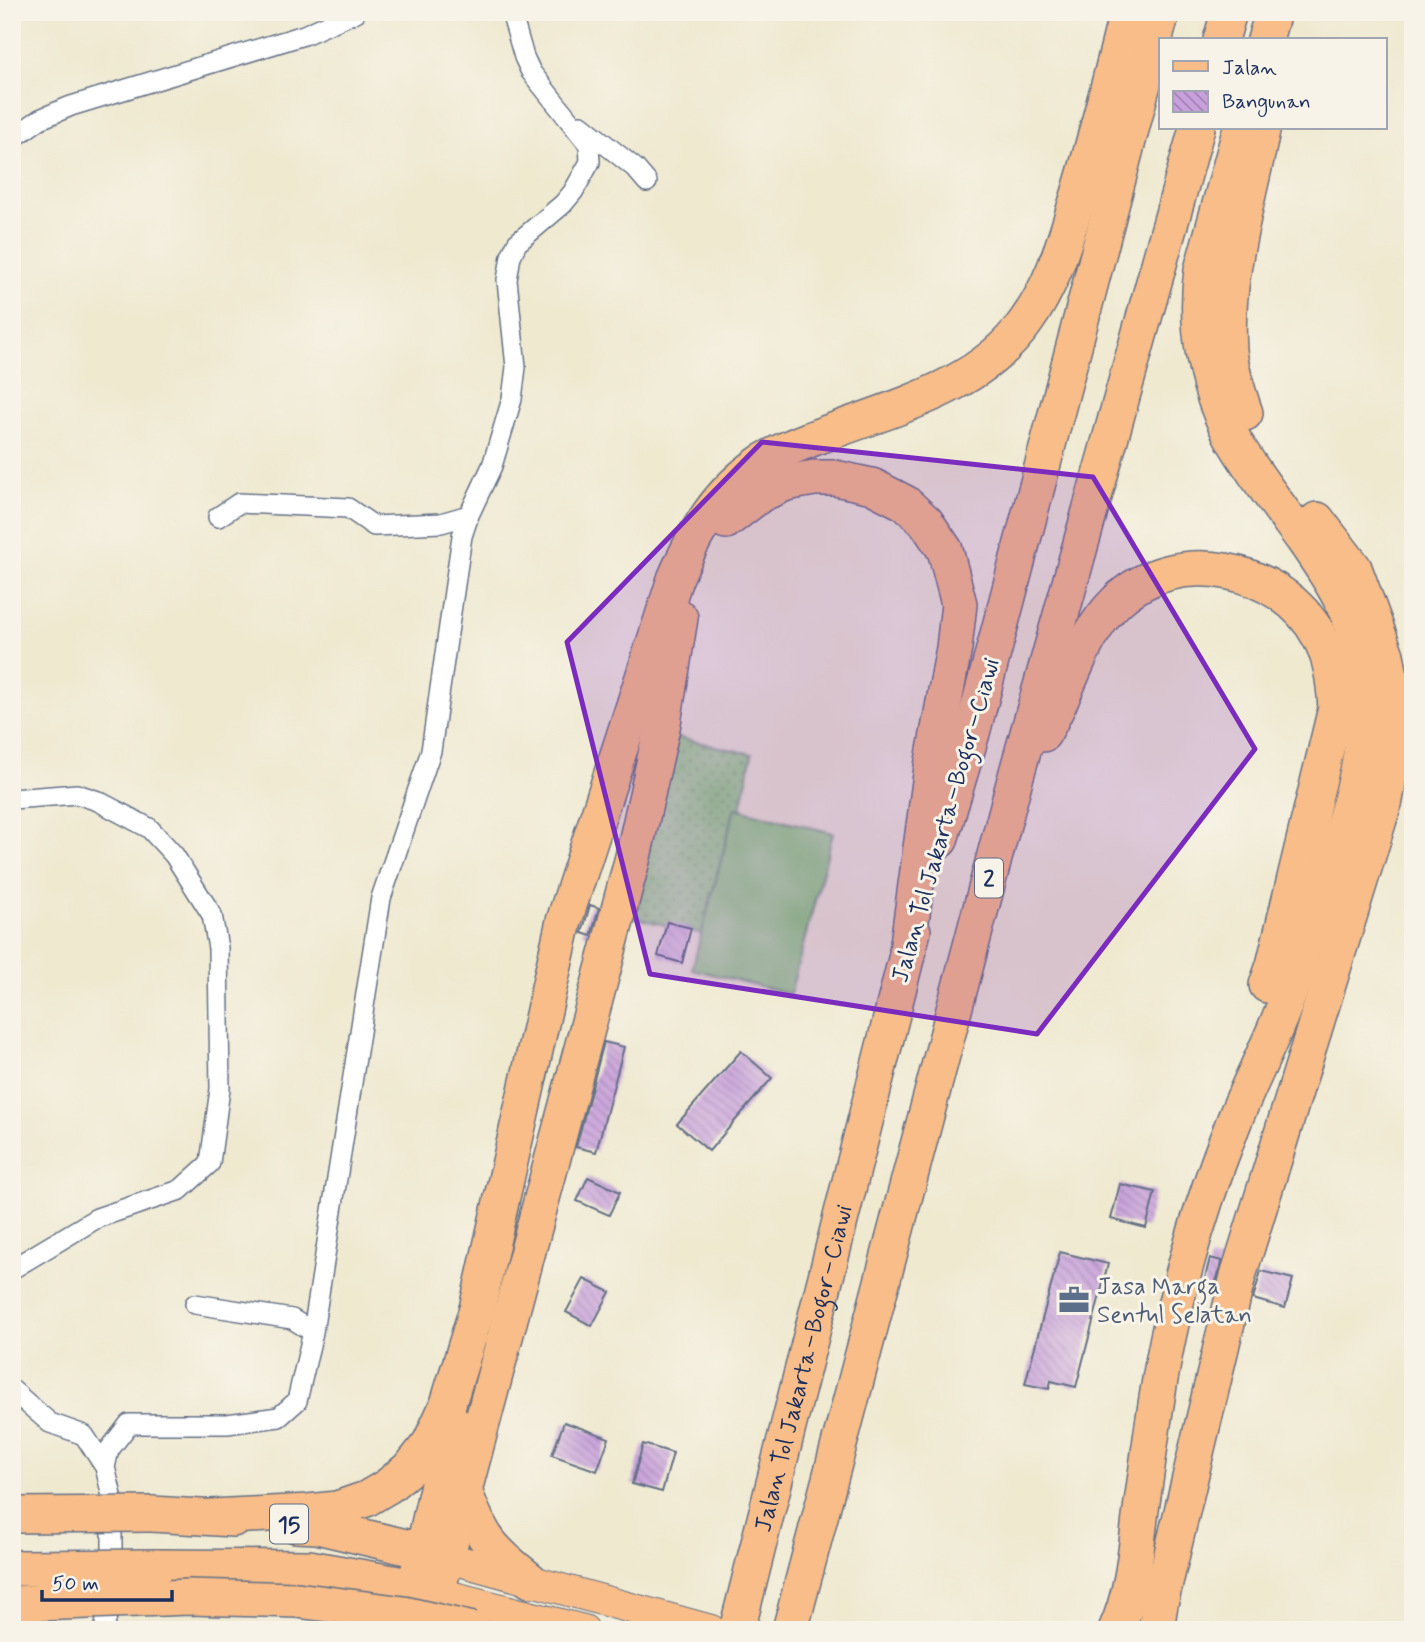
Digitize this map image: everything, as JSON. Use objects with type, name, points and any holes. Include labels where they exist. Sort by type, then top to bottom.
[{"type":"highway","points":[[426,1589],[435,1554],[477,1309],[564,921],[675,579],[692,538],[710,511],[734,485],[763,462],[797,444],[935,393],[996,355],[1025,324],[1045,292],[1064,243],[1095,142],[1127,12]]},
{"type":"highway","name":"Jalan Tol Jakarta–Bogor–Ciawi","points":[[737,1630],[906,951],[972,733],[1163,12]]},
{"type":"highway","points":[[1222,38],[1229,12]]},
{"type":"highway","points":[[1266,38],[1273,12]]},
{"type":"highway","points":[[1278,38],[1281,12]]},
{"type":"highway","name":"2","points":[[790,1630],[1014,783],[1196,130]]},
{"type":"highway","points":[[1116,1630],[1122,1617],[1132,1572],[1163,1364],[1194,1238],[1234,1124],[1284,1007],[1355,792],[1364,746],[1362,660],[1351,621],[1332,580],[1234,441],[1218,406],[1207,368],[1200,318],[1202,270],[1240,130]]},
{"type":"highway","points":[[1156,1630],[1238,1276],[1385,800],[1394,748],[1394,697],[1386,655],[1354,568],[1272,459],[1250,423],[1236,388],[1229,352],[1228,308],[1263,130]]},
{"type":"highway","points":[[435,1554],[465,1493],[633,857],[663,723],[683,601],[702,559],[726,521],[761,494],[786,484],[814,478],[835,478],[872,486],[905,503],[926,522],[945,550],[960,604],[932,767],[906,951]]},
{"type":"highway","points":[[1014,783],[1057,711],[1095,625],[1119,598],[1162,575],[1196,569],[1222,570],[1251,577],[1274,588],[1295,605],[1314,627],[1327,653],[1333,672],[1336,708],[1274,965],[1250,1031],[1202,1145],[1166,1252],[1129,1436],[1104,1630]]},
{"type":"highway","points":[[211,1517],[337,1509],[366,1499],[388,1486],[411,1467],[430,1443],[448,1404],[477,1309]]},
{"type":"highway","points":[[465,1493],[475,1519],[491,1547],[530,1580]]},
{"type":"highway","name":"15","points":[[12,1515],[152,1514],[211,1517],[317,1527],[435,1554]]},
{"type":"highway","name":"15","points":[[12,1568],[309,1568],[426,1589]]},
{"type":"highway","points":[[12,1604],[189,1597],[297,1600],[475,1621]]},
{"type":"main road","points":[[435,1554],[711,1630]]},
{"type":"main road","points":[[426,1589],[475,1621],[584,1630]]},
{"type":"street","points":[[12,139],[40,119],[71,106],[304,35],[356,12]]},
{"type":"street","points":[[105,1467],[109,1450],[130,1424],[227,1424],[279,1418],[297,1401],[313,1332],[381,898],[431,751],[462,536],[469,514],[492,466],[512,399],[516,367],[507,281],[511,256],[517,243],[527,233],[564,204],[591,157],[589,145],[531,72],[511,12]]},
{"type":"street","points":[[566,114],[596,135],[648,182]]},
{"type":"street","points":[[218,517],[239,503],[348,508],[374,526],[441,523],[469,514]]},
{"type":"street","points":[[12,799],[76,794],[98,801],[149,828],[174,855],[212,915],[218,948],[220,1089],[210,1163],[180,1190],[97,1218],[12,1269]]},
{"type":"street","points":[[195,1304],[292,1319],[313,1332]]},
{"type":"street","points":[[12,1390],[50,1423],[84,1435],[105,1467],[112,1496],[112,1592],[104,1630]]},
{"type":"highlighted area","points":[[762,442],[1093,477],[1255,749],[1037,1034],[650,974],[567,642]]},
{"type":"green space","points":[[661,734],[752,754],[715,937],[619,914]]},
{"type":"green space","points":[[735,808],[833,833],[790,994],[692,969]]},
{"type":"building","points":[[590,905],[599,908],[591,936],[582,933]]},
{"type":"building","points":[[667,922],[691,928],[682,963],[658,956]]},
{"type":"building","points":[[604,1042],[624,1047],[596,1152],[576,1147]]},
{"type":"building","points":[[741,1051],[772,1078],[709,1151],[677,1124]]},
{"type":"building","points":[[588,1177],[620,1192],[609,1215],[577,1201]]},
{"type":"building","points":[[1120,1184],[1155,1192],[1146,1228],[1111,1219]]},
{"type":"building","points":[[1060,1252],[1108,1264],[1076,1387],[1051,1381],[1049,1389],[1025,1384]]},
{"type":"building","points":[[1210,1258],[1222,1261],[1214,1289],[1203,1286]]},
{"type":"building","points":[[1261,1271],[1293,1279],[1285,1308],[1253,1299]]},
{"type":"building","points":[[584,1279],[610,1292],[592,1326],[566,1312]]},
{"type":"building","points":[[564,1422],[609,1438],[597,1471],[552,1455]]},
{"type":"building","points":[[643,1444],[673,1453],[662,1492],[632,1484]]},
{"type":"place","name":"Jasa Marga Sentul Selatan","points":[[1074,1300]]}]
